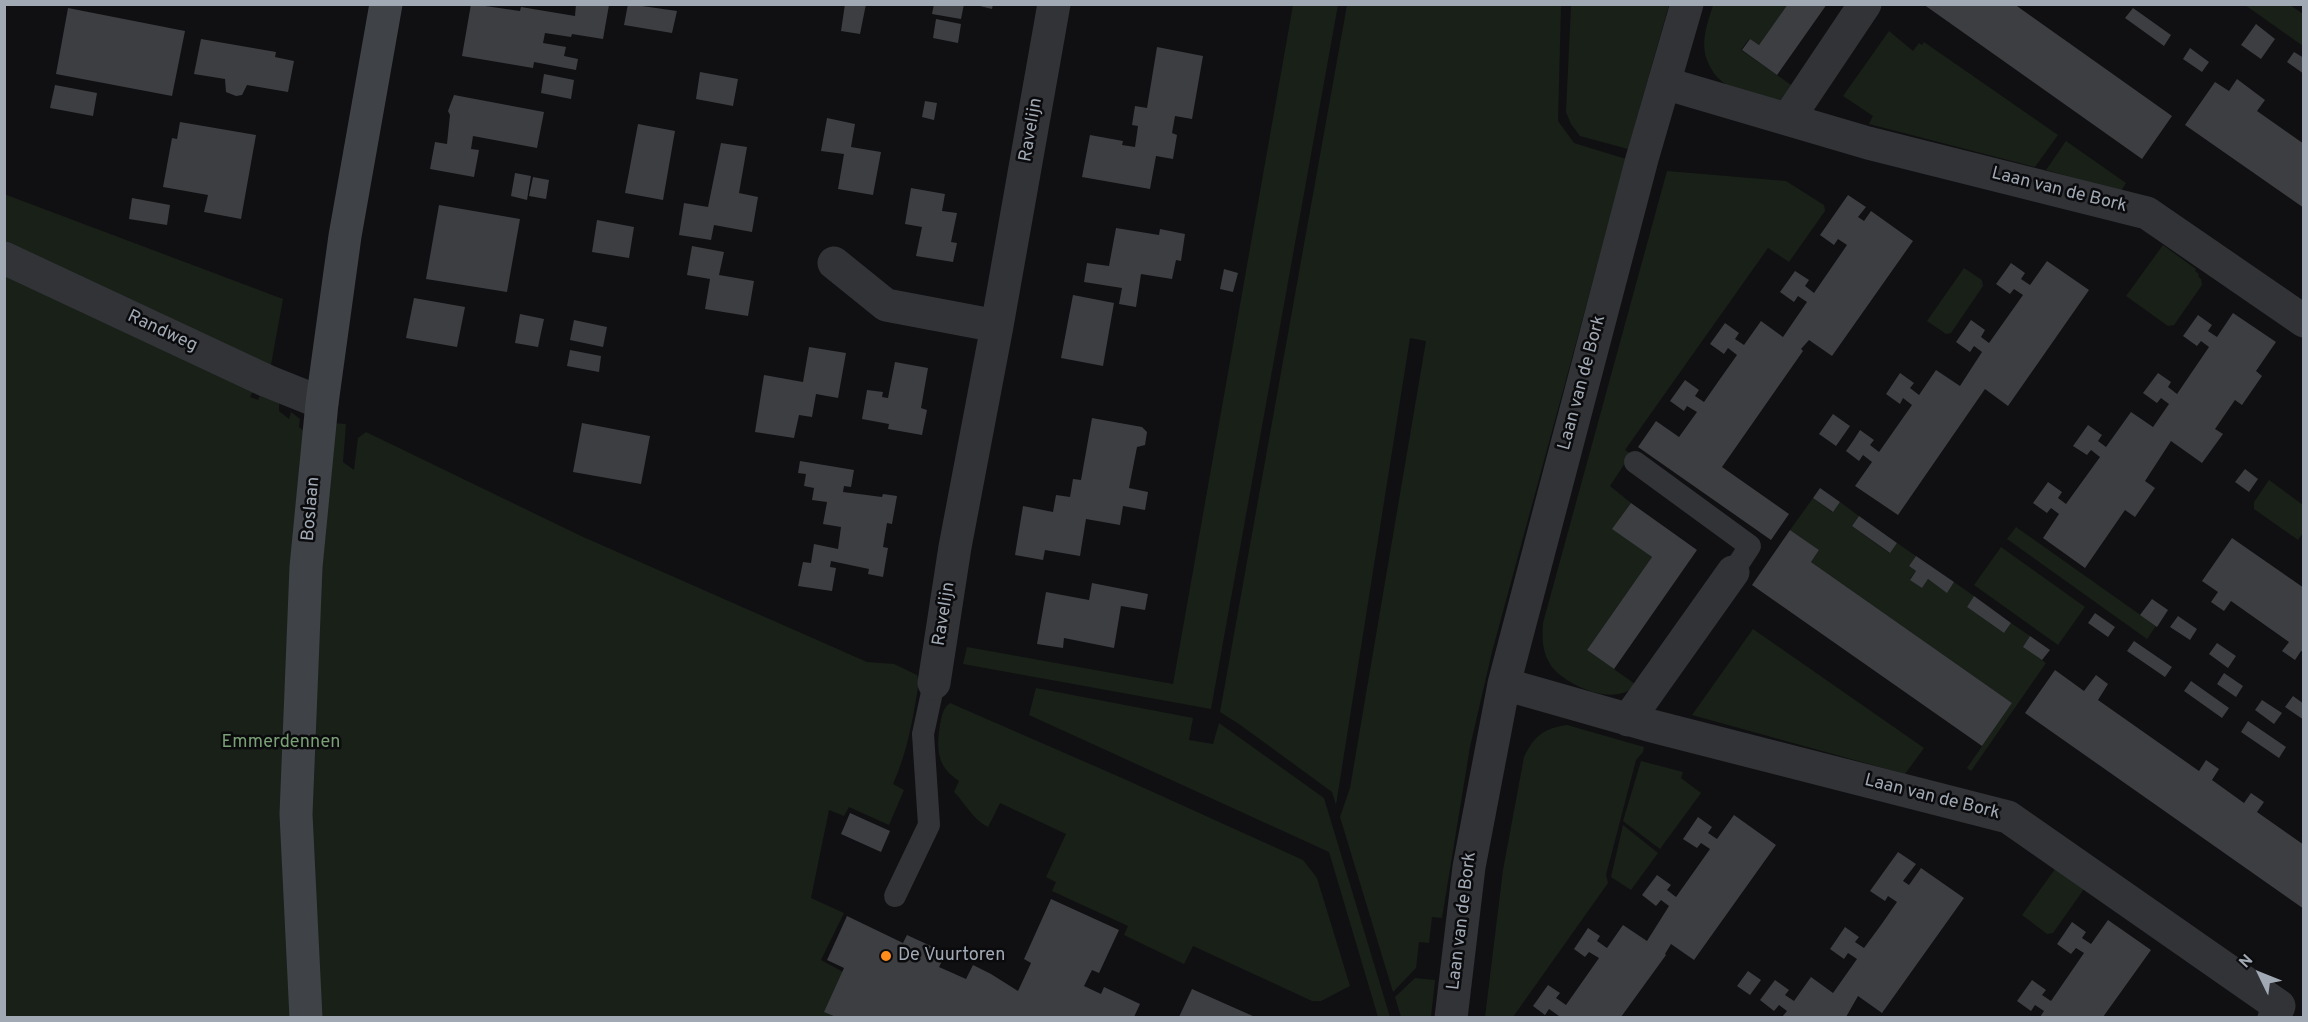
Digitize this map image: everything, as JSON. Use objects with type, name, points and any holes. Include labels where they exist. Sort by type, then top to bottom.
[{"type":"main road","name":"Boslaan","points":[[306,1017],[296,814],[306,567],[322,403],[345,236],[386,4]]},
{"type":"street","name":"Ravelijn","points":[[934,683],[955,547],[1054,4]]},
{"type":"street","name":"Laan van de Bork","points":[[1451,1017],[1469,867],[1504,684],[1642,159],[1687,4]]},
{"type":"street","points":[[1788,119],[1865,4]]},
{"type":"street","name":"Laan van de Bork","points":[[1664,83],[1868,142],[2147,213],[2304,321]]},
{"type":"street","name":"Randweg","points":[[4,258],[267,381],[322,403]]},
{"type":"street","points":[[834,263],[886,305],[997,326]]},
{"type":"street","points":[[1628,720],[1733,572]]},
{"type":"street","name":"Laan van de Bork","points":[[1504,684],[1628,720],[2008,817],[2279,1006],[2274,1017]]},
{"type":"lane","points":[[1635,462],[1750,546],[1733,572]]},
{"type":"lane","name":"Ravelijn","points":[[895,896],[929,825],[923,734],[934,683]]},
{"type":"green space","points":[[1293,5],[1338,5],[1211,709],[963,664],[967,647],[1173,684]]},
{"type":"green space","points":[[1347,5],[1561,5],[1558,121],[1574,143],[1626,159],[1492,652],[1470,747],[1442,918],[1432,917],[1429,943],[1419,942],[1416,968],[1393,992],[1340,817],[1350,788],[1426,341],[1410,338],[1336,805],[1332,792],[1220,712]]},
{"type":"green space","points":[[1571,5],[1669,5],[1628,149],[1580,136],[1566,112]]},
{"type":"green space","points":[[1713,5],[1788,5],[1759,45],[1749,39],[1741,50],[1797,89],[1792,94],[1784,99],[1774,100],[1737,90],[1716,76],[1707,60],[1704,46]]},
{"type":"green space","points":[[2245,5],[2290,5],[2303,14],[2303,46]]},
{"type":"green space","points":[[1889,31],[1913,51],[1919,43],[1922,45],[1924,42],[2058,135],[2035,167],[1869,124],[1873,116],[1843,96]]},
{"type":"green space","points":[[2066,141],[2126,183],[2121,191],[2046,170]]},
{"type":"green space","points":[[1667,171],[1786,181],[1824,205],[1825,211],[1789,262],[1768,248],[1625,450],[1631,454],[1610,486],[1631,503],[1613,529],[1652,557],[1587,650],[1635,684],[1627,691],[1604,694],[1566,680],[1550,664],[1544,649],[1543,623]]},
{"type":"green space","points":[[4,194],[283,299],[270,370],[5,250]]},
{"type":"green space","points":[[2163,245],[2196,269],[2202,285],[2174,325],[2168,326],[2126,296]]},
{"type":"green space","name":"Emmerdennen","points":[[5,268],[253,391],[250,397],[258,400],[260,396],[279,402],[279,411],[289,419],[291,412],[300,419],[299,427],[329,451],[333,423],[346,424],[343,462],[354,470],[358,438],[366,432],[581,536],[867,662],[894,664],[917,675],[919,682],[909,734],[903,759],[893,784],[904,790],[889,825],[849,807],[844,816],[829,810],[811,898],[844,913],[821,960],[845,973],[828,1008],[847,1017],[5,1018]]},
{"type":"green space","points":[[1964,268],[1982,280],[1983,286],[1951,333],[1946,334],[1927,321]]},
{"type":"green space","points":[[2269,480],[2303,505],[2303,533],[2298,540],[2254,509],[2254,502]]},
{"type":"green space","points":[[1813,498],[1832,512],[1840,502],[1859,516],[1852,526],[1889,553],[1897,543],[1916,556],[1909,566],[1916,571],[1910,579],[1922,588],[1928,579],[1947,592],[1954,582],[1974,596],[1967,607],[2004,633],[2011,623],[2030,636],[2024,647],[2046,663],[1971,771],[1967,768],[2012,703],[1811,562],[1819,550],[1790,530]]},
{"type":"green space","points":[[2016,527],[2156,626],[2147,639],[2007,539]]},
{"type":"green space","points":[[2001,547],[2085,607],[2058,645],[1974,585]]},
{"type":"green space","points":[[1753,629],[1924,748],[1905,774],[1692,715]]},
{"type":"green space","points":[[1036,688],[1193,718],[1189,740],[1213,744],[1219,723],[1324,798],[1390,1017],[1378,1017],[1329,852],[1029,715]]},
{"type":"green space","points":[[950,703],[1303,860],[1317,878],[1350,986],[1321,1001],[1312,1001],[1193,946],[1184,964],[1124,935],[1128,926],[1052,891],[1056,882],[1046,877],[1066,834],[1000,803],[988,827],[973,816],[954,792],[959,781],[946,770],[938,750],[942,716]]},
{"type":"green space","points":[[1567,725],[1644,747],[1636,760],[1606,875],[1608,883],[1513,1017],[1485,1017],[1503,870],[1524,757],[1532,743],[1541,734]]},
{"type":"green space","points":[[1641,761],[1683,772],[1681,778],[1701,793],[1660,849],[1623,821]]},
{"type":"green space","points":[[1623,825],[1658,853],[1631,890],[1611,877]]},
{"type":"green space","points":[[2055,869],[2084,889],[2053,933],[2047,934],[2022,915]]},
{"type":"green space","points":[[1415,978],[1435,980],[1431,1017],[1401,1017],[1395,997]]},
{"type":"building","points":[[471,4],[520,11],[521,7],[575,16],[576,4],[609,5],[603,39],[545,33],[543,43],[566,47],[564,56],[578,59],[576,70],[534,62],[533,68],[462,56]]},
{"type":"building","points":[[628,4],[677,11],[672,33],[624,25]]},
{"type":"building","points":[[845,4],[866,4],[860,34],[841,31]]},
{"type":"building","points":[[934,4],[964,4],[961,19],[932,14]]},
{"type":"building","points":[[972,4],[993,4],[992,9]]},
{"type":"building","points":[[1788,4],[1827,4],[1777,75],[1742,50],[1750,39],[1759,45]]},
{"type":"building","points":[[1923,4],[2014,4],[2172,116],[2142,159]]},
{"type":"building","points":[[68,8],[185,31],[172,96],[56,74]]},
{"type":"building","points":[[2133,8],[2171,35],[2164,46],[2125,18]]},
{"type":"building","points":[[936,19],[961,24],[958,43],[933,38]]},
{"type":"building","points":[[2256,24],[2275,39],[2261,59],[2241,45]]},
{"type":"building","points":[[201,39],[276,52],[275,57],[294,61],[288,92],[247,85],[242,95],[236,96],[226,92],[225,79],[194,74]]},
{"type":"building","points":[[1157,47],[1203,56],[1192,119],[1175,116],[1172,133],[1177,135],[1173,159],[1156,156],[1150,189],[1082,177],[1090,135],[1123,141],[1122,145],[1135,147],[1138,126],[1132,125],[1135,106],[1147,108]]},
{"type":"building","points":[[2190,48],[2209,62],[2202,72],[2183,59]]},
{"type":"building","points":[[2294,52],[2304,58],[2304,74],[2287,62]]},
{"type":"building","points":[[700,72],[738,79],[733,106],[696,99]]},
{"type":"building","points":[[544,74],[574,80],[571,99],[541,93]]},
{"type":"building","points":[[2237,79],[2265,100],[2257,111],[2304,144],[2304,208],[2185,125],[2215,82],[2229,91]]},
{"type":"building","points":[[55,85],[97,93],[93,116],[50,108]]},
{"type":"building","points":[[454,95],[544,112],[537,148],[473,136],[471,149],[479,150],[474,177],[430,169],[435,142],[447,144],[450,115],[448,111]]},
{"type":"building","points":[[925,101],[937,103],[934,120],[922,117]]},
{"type":"building","points":[[827,118],[855,124],[851,147],[881,152],[873,195],[838,189],[844,154],[821,151]]},
{"type":"building","points":[[180,122],[256,135],[241,219],[204,212],[208,195],[163,187],[172,138],[177,139]]},
{"type":"building","points":[[638,124],[675,131],[663,200],[625,193]]},
{"type":"building","points":[[721,143],[747,147],[739,193],[758,197],[752,232],[714,225],[711,240],[679,235],[684,203],[708,207]]},
{"type":"building","points":[[515,173],[531,176],[527,200],[511,196]]},
{"type":"building","points":[[533,177],[549,180],[546,199],[529,196]]},
{"type":"building","points":[[911,188],[945,194],[942,211],[957,213],[951,242],[957,243],[953,262],[916,256],[922,227],[905,224]]},
{"type":"building","points":[[1848,195],[1866,207],[1858,217],[1864,221],[1871,211],[1913,241],[1832,356],[1809,340],[1801,349],[1803,351],[1722,467],[1789,514],[1771,540],[1638,447],[1656,421],[1679,437],[1697,412],[1687,406],[1684,411],[1670,401],[1685,380],[1699,390],[1695,396],[1704,402],[1737,355],[1728,348],[1724,354],[1710,344],[1725,323],[1739,333],[1735,339],[1744,345],[1761,321],[1783,337],[1807,302],[1798,296],[1794,302],[1780,292],[1795,271],[1809,280],[1805,286],[1814,293],[1847,245],[1838,239],[1834,245],[1820,235]]},
{"type":"building","points":[[132,198],[170,205],[167,225],[129,219]]},
{"type":"building","points":[[439,205],[520,219],[507,292],[426,279]]},
{"type":"building","points":[[597,220],[634,227],[629,258],[592,252]]},
{"type":"building","points":[[1116,228],[1159,235],[1160,229],[1185,234],[1181,261],[1176,260],[1172,279],[1141,274],[1136,307],[1119,304],[1122,288],[1084,282],[1087,263],[1109,266]]},
{"type":"building","points":[[692,246],[724,252],[719,275],[754,281],[748,316],[705,309],[710,279],[687,275]]},
{"type":"building","points":[[2047,261],[2089,290],[2008,406],[1985,389],[1898,515],[1855,486],[1872,462],[1863,455],[1859,461],[1846,451],[1860,430],[1874,440],[1870,445],[1879,452],[1912,405],[1903,398],[1900,404],[1886,394],[1900,373],[1914,383],[1910,388],[1919,395],[1936,370],[1960,386],[1982,352],[1974,346],[1970,352],[1956,342],[1971,320],[1985,330],[1981,337],[1989,343],[2023,295],[2014,289],[2010,294],[1996,284],[2011,263],[2025,273],[2021,279],[2030,285]]},
{"type":"building","points":[[1224,269],[1238,273],[1233,292],[1220,289]]},
{"type":"building","points":[[1073,295],[1114,303],[1103,366],[1061,358]]},
{"type":"building","points":[[414,298],[465,307],[457,347],[406,338]]},
{"type":"building","points":[[2233,313],[2276,342],[2256,371],[2262,376],[2242,405],[2235,400],[2215,429],[2223,434],[2202,463],[2171,441],[2145,481],[2155,488],[2135,517],[2125,510],[2085,568],[2043,538],[2059,514],[2051,508],[2047,513],[2033,503],[2048,482],[2062,492],[2058,498],[2066,504],[2100,457],[2091,450],[2087,455],[2073,446],[2088,425],[2102,435],[2098,441],[2106,447],[2131,412],[2153,427],[2169,404],[2161,398],[2157,403],[2143,393],[2158,373],[2171,382],[2168,387],[2177,394],[2209,347],[2201,341],[2197,346],[2183,336],[2198,315],[2212,325],[2208,331],[2217,337]]},
{"type":"building","points":[[520,314],[544,319],[538,347],[515,343]]},
{"type":"building","points":[[574,320],[607,327],[603,347],[570,340]]},
{"type":"building","points":[[809,347],[846,353],[838,398],[816,394],[812,417],[799,415],[794,438],[755,432],[764,375],[803,382]]},
{"type":"building","points":[[570,350],[601,356],[599,372],[567,366]]},
{"type":"building","points":[[895,362],[928,368],[921,408],[927,410],[922,435],[888,429],[889,424],[862,419],[867,390],[883,392],[882,397],[888,398]]},
{"type":"building","points":[[1833,414],[1850,426],[1836,446],[1819,434]]},
{"type":"building","points":[[1092,418],[1142,427],[1147,432],[1145,445],[1137,447],[1129,488],[1148,492],[1145,510],[1123,506],[1120,525],[1086,519],[1080,556],[1045,550],[1043,560],[1015,555],[1023,506],[1053,512],[1056,495],[1070,497],[1073,479],[1081,480]]},
{"type":"building","points":[[582,423],[650,436],[641,484],[573,472]]},
{"type":"building","points":[[800,461],[854,470],[851,487],[844,486],[843,492],[882,497],[883,494],[897,496],[892,524],[887,523],[883,547],[888,548],[883,577],[868,574],[869,569],[831,561],[830,567],[836,568],[832,591],[798,586],[803,562],[811,563],[814,544],[838,549],[841,527],[823,524],[827,502],[812,500],[814,488],[804,486],[806,474],[798,473]]},
{"type":"building","points":[[2245,469],[2258,479],[2249,492],[2235,482]]},
{"type":"building","points":[[1820,488],[1840,502],[1833,512],[1813,498]]},
{"type":"building","points":[[1631,503],[1697,550],[1614,669],[1587,650],[1652,557],[1612,529]]},
{"type":"building","points":[[1859,516],[1897,543],[1890,553],[1852,526]]},
{"type":"building","points":[[1790,530],[1819,550],[1811,562],[2012,703],[1982,746],[1752,585]]},
{"type":"building","points":[[2232,538],[2304,588],[2304,652],[2301,651],[2295,660],[2282,651],[2289,642],[2231,601],[2224,611],[2211,602],[2218,592],[2202,581]]},
{"type":"building","points":[[1916,556],[1954,582],[1947,593],[1928,579],[1922,588],[1910,580],[1916,571],[1909,566]]},
{"type":"building","points":[[1092,583],[1148,594],[1145,610],[1121,606],[1114,648],[1064,638],[1063,648],[1037,644],[1046,592],[1089,600]]},
{"type":"building","points":[[1974,596],[2011,623],[2004,633],[1967,607]]},
{"type":"building","points":[[2152,599],[2168,610],[2157,627],[2140,615]]},
{"type":"building","points":[[2095,613],[2115,627],[2108,637],[2088,623]]},
{"type":"building","points":[[2178,616],[2197,629],[2190,640],[2170,627]]},
{"type":"building","points":[[2030,636],[2050,650],[2042,660],[2023,647]]},
{"type":"building","points":[[2134,641],[2172,667],[2165,677],[2127,651]]},
{"type":"building","points":[[2217,643],[2236,656],[2228,668],[2209,654]]},
{"type":"building","points":[[2055,670],[2084,691],[2096,675],[2108,684],[2098,700],[2199,771],[2206,760],[2219,769],[2212,780],[2244,803],[2251,793],[2264,802],[2257,812],[2304,845],[2304,909],[2025,713]]},
{"type":"building","points":[[2224,673],[2243,686],[2236,697],[2217,684]]},
{"type":"building","points":[[2191,681],[2229,708],[2222,718],[2184,691]]},
{"type":"building","points":[[2293,696],[2304,704],[2304,720],[2285,707]]},
{"type":"building","points":[[2262,700],[2282,713],[2274,724],[2255,710]]},
{"type":"building","points":[[2248,721],[2286,747],[2279,758],[2241,732]]},
{"type":"building","points":[[850,813],[890,831],[881,852],[841,834]]},
{"type":"building","points":[[1734,815],[1776,845],[1694,960],[1671,944],[1666,955],[1621,1017],[1557,1017],[1559,1016],[1549,1009],[1545,1015],[1533,1006],[1548,985],[1560,993],[1556,998],[1566,1005],[1599,958],[1589,952],[1585,957],[1574,949],[1588,928],[1600,936],[1597,941],[1607,948],[1623,925],[1647,941],[1669,906],[1661,900],[1656,906],[1642,895],[1657,875],[1671,885],[1667,890],[1676,897],[1710,849],[1701,843],[1697,848],[1683,839],[1698,817],[1712,827],[1708,833],[1717,839]]},
{"type":"building","points":[[1898,852],[1916,864],[1903,881],[1909,885],[1921,868],[1964,898],[1882,1013],[1858,996],[1846,1017],[1782,1017],[1787,1011],[1779,1005],[1774,1011],[1760,1000],[1775,980],[1789,990],[1785,995],[1794,1001],[1811,977],[1833,993],[1857,959],[1848,953],[1844,959],[1830,949],[1845,927],[1859,937],[1855,942],[1864,948],[1881,925],[1897,902],[1888,896],[1885,901],[1870,891]]},
{"type":"building","name":"De Vuurtoren","points":[[1051,899],[1119,930],[1099,973],[1092,970],[1084,986],[1101,994],[1104,987],[1140,1004],[1134,1017],[836,1017],[824,1012],[844,968],[827,960],[847,916],[903,943],[907,935],[946,953],[939,967],[966,979],[973,965],[1018,991],[1031,963],[1024,959]]},
{"type":"building","points":[[2108,920],[2151,950],[2103,1017],[2040,1017],[2044,1011],[2035,1005],[2031,1011],[2017,1001],[2032,980],[2046,990],[2042,995],[2051,1001],[2084,953],[2076,948],[2071,954],[2057,944],[2072,922],[2086,932],[2082,938],[2091,944]]},
{"type":"building","points":[[1748,971],[1761,980],[1750,995],[1737,986]]},
{"type":"building","points":[[1192,989],[1255,1017],[1179,1017]]},
{"type":"place","name":"De Vuurtoren","points":[[886,956]]}]
